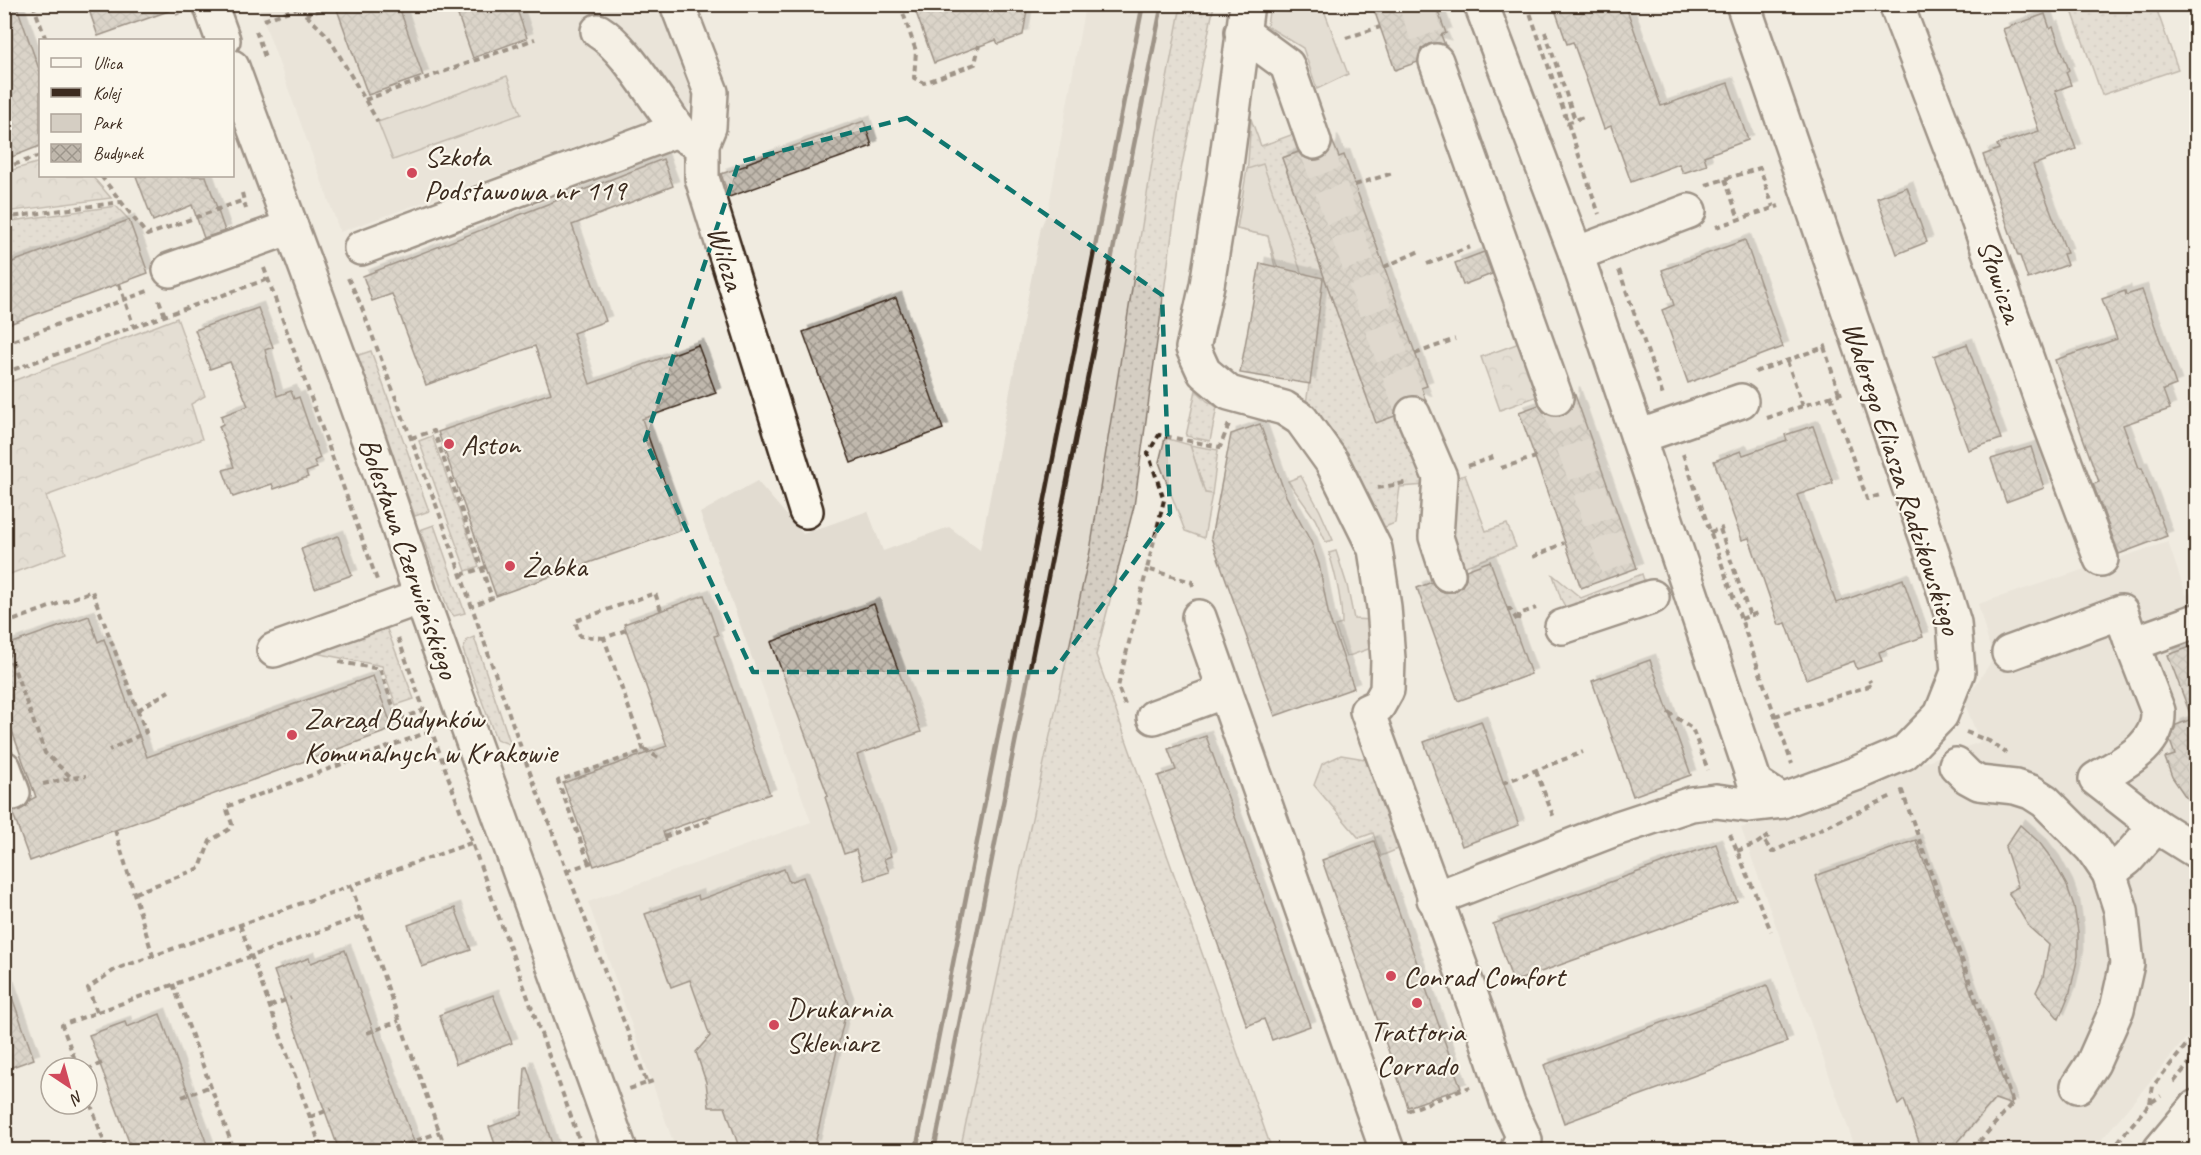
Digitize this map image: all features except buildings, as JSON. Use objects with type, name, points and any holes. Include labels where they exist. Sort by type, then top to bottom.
[{"type":"street","points":[[210,4],[223,39]]},
{"type":"street","name":"Wilcza","points":[[678,4],[711,92],[709,127],[689,137],[806,511]]},
{"type":"street","points":[[1481,4],[1576,254],[1755,783],[1782,801]]},
{"type":"street","name":"Walerego Eliasza Radzikowskiego","points":[[1434,899],[1567,848],[1657,808],[1691,804],[1713,787],[1747,805],[1782,801],[1834,783],[1904,753],[1941,715],[1958,672],[1954,623],[1940,579],[1743,4]]},
{"type":"street","name":"Słowicza","points":[[1896,4],[1972,203],[2042,402],[2101,559]]},
{"type":"street","points":[[1245,18],[1287,65],[1314,142]]},
{"type":"street","points":[[1245,18],[1225,173],[1207,285],[1193,348],[1204,372],[1229,393],[1284,408],[1301,419],[1332,462],[1375,549],[1384,607],[1388,659],[1387,690],[1378,706],[1367,711],[1434,899],[1469,954],[1503,1089],[1499,1121],[1516,1147]]},
{"type":"street","points":[[354,261],[689,137],[668,115],[612,39],[598,31]]},
{"type":"street","points":[[1436,61],[1556,398]]},
{"type":"street","name":"Bolesława Czerwieńskiego","points":[[234,73],[397,521],[421,597],[620,1150]]},
{"type":"street","points":[[1576,254],[1697,221]]},
{"type":"street","points":[[170,270],[291,226]]},
{"type":"street","points":[[1638,437],[1750,411]]},
{"type":"street","points":[[1413,414],[1440,477],[1436,537],[1448,574]]},
{"type":"street","points":[[285,647],[421,597]]},
{"type":"street","points":[[1551,617],[1652,597]]},
{"type":"street","points":[[2009,653],[2121,612],[2158,711],[2158,723],[2148,743],[2140,751],[2096,779],[2156,826],[2196,851]]},
{"type":"street","points":[[1199,616],[1387,1150]]},
{"type":"street","points":[[2132,644],[2196,621]]},
{"type":"street","points":[[1140,712],[1225,691]]},
{"type":"street","points":[[1956,765],[1968,777],[1979,783],[2015,787],[2031,792],[2045,801],[2092,848],[2109,873],[2121,910],[2127,964],[2117,1009],[2093,1063],[2078,1086]]},
{"type":"street","points":[[2156,826],[2196,872]]},
{"type":"street","points":[[2109,873],[2127,859],[2156,826]]},
{"type":"street","points":[[2160,1150],[2196,1107]]},
{"type":"path","points":[[33,4],[46,39]]},
{"type":"path","points":[[900,4],[916,51],[914,78],[924,83],[975,64],[979,45]]},
{"type":"path","points":[[264,20],[303,5],[306,15],[327,36],[378,122]]},
{"type":"path","points":[[306,15],[335,5]]},
{"type":"path","points":[[254,26],[266,59]]},
{"type":"path","points":[[1346,38],[1380,27]]},
{"type":"path","points":[[1538,35],[1547,31],[1575,120]]},
{"type":"path","points":[[365,100],[535,39]]},
{"type":"path","points":[[1559,99],[1567,96]]},
{"type":"path","points":[[1567,123],[1586,116]]},
{"type":"path","points":[[4,168],[39,156]]},
{"type":"path","points":[[1355,185],[1393,173]]},
{"type":"path","points":[[102,177],[147,236],[244,200],[277,191]]},
{"type":"path","points":[[1725,179],[1739,219]]},
{"type":"path","points":[[240,188],[254,240],[583,1150]]},
{"type":"path","points":[[4,218],[121,202]]},
{"type":"path","points":[[1697,221],[1739,219],[1779,205],[1783,216]]},
{"type":"path","points":[[1427,264],[1498,236]]},
{"type":"path","points":[[1384,267],[1422,250]]},
{"type":"path","points":[[354,261],[360,303],[567,871],[647,1083]]},
{"type":"path","points":[[4,344],[156,288],[170,270]]},
{"type":"path","points":[[4,373],[268,279]]},
{"type":"path","points":[[119,284],[134,327]]},
{"type":"path","points":[[1415,354],[1455,339]]},
{"type":"path","points":[[1824,347],[1839,393]]},
{"type":"path","points":[[1787,361],[1803,406]]},
{"type":"path","points":[[1750,411],[1803,406],[1844,391],[1848,402]]},
{"type":"path","points":[[1831,396],[1868,499],[1880,494]]},
{"type":"path","points":[[1140,712],[1118,687],[1164,500],[1148,453],[1159,435],[1220,447],[1229,424],[1236,416]]},
{"type":"path","points":[[411,438],[434,431],[483,567],[492,598],[471,606]]},
{"type":"path","points":[[1849,447],[1856,445]]},
{"type":"path","points":[[1501,468],[1536,457]]},
{"type":"path","points":[[1348,494],[1440,477]]},
{"type":"path","points":[[1877,484],[1884,506]]},
{"type":"path","points":[[1710,532],[1721,528],[1750,616]]},
{"type":"path","points":[[1533,557],[1564,543]]},
{"type":"path","points":[[460,576],[483,567]]},
{"type":"path","points":[[1146,570],[1192,582],[1203,612],[1199,616]]},
{"type":"path","points":[[4,624],[92,591],[146,732],[109,750]]},
{"type":"path","points":[[626,630],[604,638],[580,636],[575,621],[655,593],[661,610]]},
{"type":"path","points":[[1507,609],[1510,609],[1518,620],[1519,614],[1551,617]]},
{"type":"path","points":[[1741,619],[1760,612]]},
{"type":"path","points":[[604,638],[644,751]]},
{"type":"path","points":[[4,641],[45,753],[72,778],[86,776]]},
{"type":"path","points":[[285,647],[300,654],[380,669],[398,720]]},
{"type":"path","points":[[1775,716],[1872,685],[1869,680]]},
{"type":"path","points":[[138,710],[169,691]]},
{"type":"path","points":[[390,723],[424,710]]},
{"type":"path","points":[[1668,712],[1692,728],[1737,851],[1771,931]]},
{"type":"path","points":[[135,893],[194,873],[200,868],[210,841],[231,828],[232,824],[226,807],[431,731]]},
{"type":"path","points":[[567,871],[591,863],[558,781],[646,750],[662,760]]},
{"type":"path","points":[[1503,783],[1583,752]]},
{"type":"path","points":[[1536,771],[1567,848]]},
{"type":"path","points":[[1763,839],[1772,852],[1780,850],[1902,791],[2013,1102],[1972,1150]]},
{"type":"path","points":[[664,837],[711,820],[710,816]]},
{"type":"path","points":[[115,830],[153,956]]},
{"type":"path","points":[[1737,851],[1772,835]]},
{"type":"path","points":[[97,1012],[88,988],[116,969],[471,843]]},
{"type":"path","points":[[351,886],[446,1150]]},
{"type":"path","points":[[74,1056],[62,1025],[362,916]]},
{"type":"path","points":[[240,925],[322,1150]]},
{"type":"path","points":[[173,984],[234,1150]]},
{"type":"path","points":[[270,1006],[291,998]]},
{"type":"path","points":[[367,1033],[399,1021]]},
{"type":"path","points":[[2150,1103],[2153,1086],[2196,1033]]},
{"type":"path","points":[[2169,1087],[2196,1055]]},
{"type":"path","points":[[99,1064],[106,1061]]},
{"type":"path","points":[[602,1098],[653,1081]]},
{"type":"path","points":[[182,1097],[211,1086]]},
{"type":"path","points":[[1397,1115],[1503,1089]]},
{"type":"path","points":[[2111,1150],[2150,1103],[2163,1095]]},
{"type":"path","points":[[310,1117],[331,1109]]},
{"type":"path","points":[[95,1116],[107,1150]]},
{"type":"path","points":[[407,1144],[440,1132]]},
{"type":"highlighted area","points":[[907,118],[1162,295],[1170,513],[1053,672],[753,672],[645,440],[739,162]]},
{"type":"shaded area","name":"Szkoła Podstawowa nr 119","points":[[258,5],[665,5],[695,83],[690,107],[340,232]]},
{"type":"shaded area","points":[[1085,5],[1214,5],[1113,441],[960,1150],[676,1150],[588,902],[811,822],[700,513],[757,481],[803,534],[868,511],[883,551],[949,527],[980,550],[1041,227],[1048,211]]},
{"type":"shaded area","points":[[2196,401],[2196,430],[2186,406]]},
{"type":"shaded area","points":[[2168,542],[2186,595],[2196,591],[2196,1026],[2093,1150],[1856,1150],[1741,828],[1980,742],[1964,702],[1993,659],[1978,604]]},
{"type":"green space","points":[[1181,5],[1214,5],[1181,170],[1134,506],[1096,655],[1272,1150],[960,1150],[1090,551],[1157,132]]},
{"type":"green space","points":[[1270,5],[1322,5],[1348,74],[1317,89],[1303,48],[1267,26]]},
{"type":"green space","points":[[2070,5],[2155,5],[2178,69],[2102,95]]},
{"type":"green space","points":[[507,76],[521,114],[393,160],[378,122]]},
{"type":"green space","points":[[1251,119],[1261,146],[1302,131],[1308,148],[1282,158],[1376,422],[1401,414],[1426,485],[1400,487],[1395,523],[1380,529],[1352,461],[1331,430],[1306,404],[1312,364],[1275,267],[1268,236],[1237,229],[1247,176]]},
{"type":"green space","points":[[39,162],[39,177],[93,177],[111,198],[5,212],[5,172]]},
{"type":"green space","points":[[1263,164],[1310,297],[1289,307],[1268,236],[1237,229],[1247,169]]},
{"type":"green space","points":[[116,206],[129,220],[5,265],[5,222]]},
{"type":"green space","points":[[177,318],[205,396],[191,404],[202,439],[46,496],[66,553],[5,576],[5,384]]},
{"type":"green space","points":[[1522,342],[1538,396],[1500,410],[1481,357]]},
{"type":"green space","points":[[371,351],[429,511],[415,516],[356,356]]},
{"type":"green space","points":[[1196,390],[1217,407],[1210,441],[1186,436]]},
{"type":"green space","points":[[432,436],[479,566],[466,571],[419,441]]},
{"type":"green space","points":[[1165,438],[1190,445],[1205,493],[1212,494],[1204,538],[1185,531],[1159,462]]},
{"type":"green space","points":[[1190,445],[1218,450],[1212,494],[1205,493]]},
{"type":"green space","points":[[1465,475],[1486,531],[1507,524],[1516,547],[1463,567],[1446,520],[1455,478]]},
{"type":"green space","points":[[1301,476],[1333,540],[1326,542],[1315,519],[1288,481]]},
{"type":"green space","points":[[434,525],[465,613],[454,616],[448,609],[420,530]]},
{"type":"green space","points":[[1336,551],[1347,585],[1354,619],[1372,620],[1374,647],[1346,657],[1335,626],[1342,624],[1341,606],[1329,553]]},
{"type":"green space","points":[[1642,574],[1647,589],[1567,610],[1553,575],[1581,598]]},
{"type":"green space","points":[[385,624],[414,699],[396,705],[382,666],[305,651]]},
{"type":"green space","points":[[474,637],[511,745],[496,739],[463,650],[467,640]]},
{"type":"green space","points":[[1341,755],[1365,759],[1377,776],[1403,847],[1381,856],[1373,833],[1359,838],[1314,785],[1322,764]]},
{"type":"tunnel","points":[[1415,4],[1436,61]]},
{"type":"tunnel","points":[[1314,142],[1413,414]]},
{"type":"tunnel","points":[[1556,398],[1623,584]]},
{"type":"railway","points":[[916,1150],[1143,4]]},
{"type":"railway","points":[[934,1150],[1162,4]]},
{"type":"place","name":"Szkoła Podstawowa nr 119","points":[[412,173]]},
{"type":"place","name":"Aston","points":[[449,444]]},
{"type":"place","name":"Żabka","points":[[510,566]]},
{"type":"place","name":"Zarząd Budynków Komunalnych w Krakowie","points":[[292,735]]},
{"type":"place","name":"Conrad Comfort","points":[[1391,976]]},
{"type":"place","name":"Trattoria Corrado","points":[[1417,1003]]},
{"type":"place","name":"Drukarnia Skleniarz","points":[[774,1025]]}]
